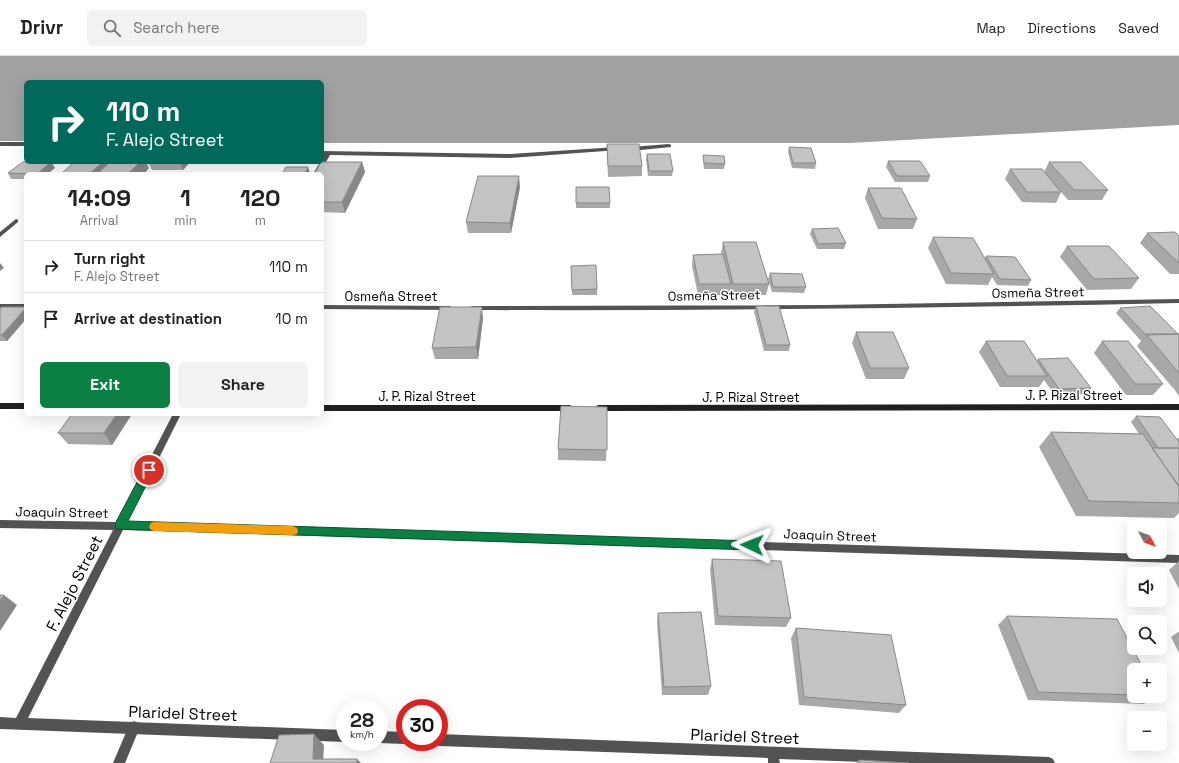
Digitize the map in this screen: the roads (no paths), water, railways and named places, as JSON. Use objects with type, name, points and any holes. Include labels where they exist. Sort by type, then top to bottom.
[{"type":"main road","points":[[0,406],[24,406]]},
{"type":"main road","name":"J. P. Rizal Street","points":[[592,408],[1179,407]]},
{"type":"main road","name":"J. P. Rizal Street","points":[[324,408],[576,408]]},
{"type":"street","points":[[0,144],[24,144]]},
{"type":"street","points":[[324,152],[510,156],[669,146]]},
{"type":"street","points":[[324,160],[328,153]]},
{"type":"street","points":[[0,235],[16,221]]},
{"type":"street","name":"Osmeña Street","points":[[462,308],[976,305],[1179,301]]},
{"type":"street","points":[[0,306],[24,306]]},
{"type":"street","name":"Osmeña Street","points":[[324,307],[454,308]]},
{"type":"street","name":"F. Alejo Street","points":[[20,722],[176,416]]},
{"type":"street","name":"Joaquin Street","points":[[0,524],[120,526],[1179,558]]},
{"type":"street","name":"Plaridel Street","points":[[0,723],[20,722],[336,736]]},
{"type":"street","points":[[119,763],[134,727]]},
{"type":"street","name":"Plaridel Street","points":[[448,740],[774,758],[1049,763]]}]
